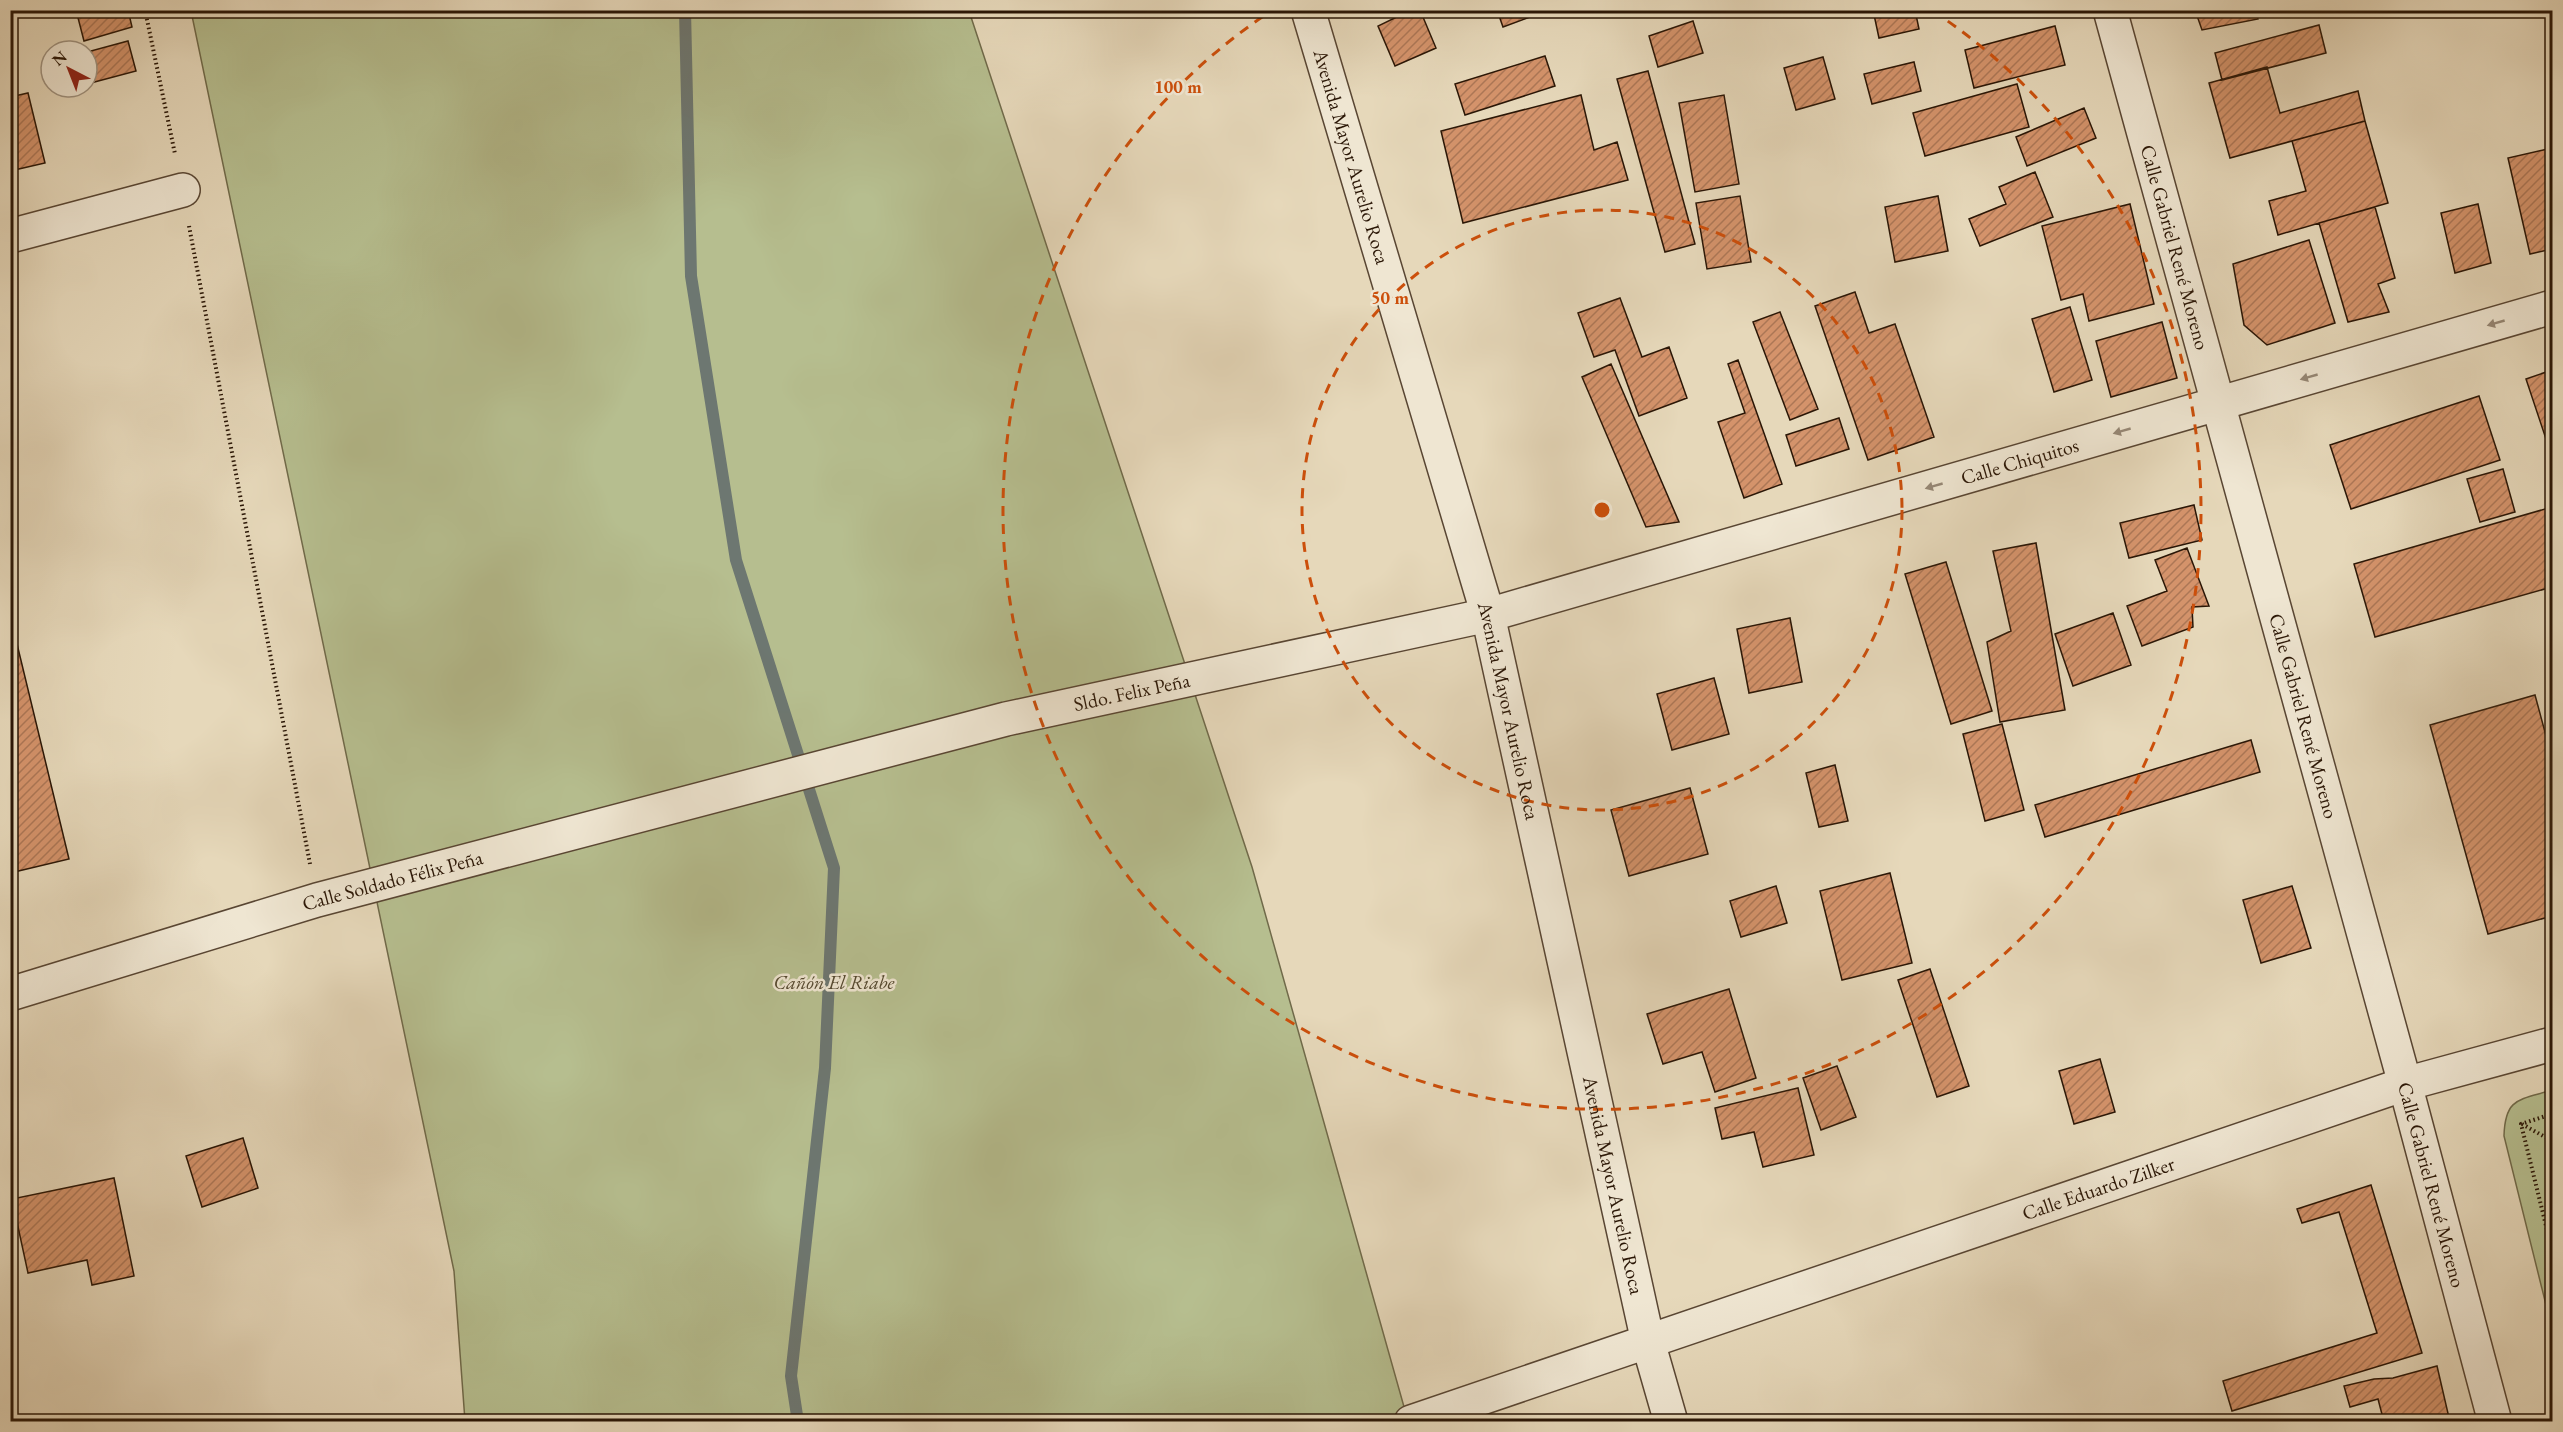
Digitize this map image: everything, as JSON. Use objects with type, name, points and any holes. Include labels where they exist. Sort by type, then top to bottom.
[{"type":"street","name":"Avenida Mayor Aurelio Roca","points":[[1308,10],[1488,615],[1648,1342],[1671,1422]]},
{"type":"street","name":"Calle Gabriel René Moreno","points":[[2110,10],[2405,1084],[2495,1422]]},
{"type":"street","points":[[10,236],[183,190]]},
{"type":"street","name":"Calle Chiquitos","points":[[1488,615],[2553,307]]},
{"type":"street","name":"Sldo. Felix Peña","points":[[777,779],[1006,719],[1488,615]]},
{"type":"street","name":"Calle Soldado Félix Peña","points":[[10,994],[317,900],[777,779]]},
{"type":"street","name":"Calle Eduardo Zilker","points":[[1410,1422],[2405,1084],[2553,1044]]},
{"type":"path","points":[[145,10],[183,190],[317,900]]},
{"type":"path","points":[[2521,1124],[2553,1114]]},
{"type":"path","points":[[2521,1124],[2553,1141]]},
{"type":"path","points":[[2521,1124],[2553,1250]]},
{"type":"green space","name":"Cañón El Riabe","points":[[191,11],[969,11],[1252,867],[1408,1421],[465,1421],[454,1271]]},
{"type":"green space","points":[[2552,1090],[2552,1329],[2504,1136],[2507,1114],[2516,1102]]},
{"type":"building","points":[[76,10],[128,10],[132,27],[83,39]]},
{"type":"building","points":[[1411,10],[1420,10],[1436,48],[1395,66],[1378,26]]},
{"type":"building","points":[[1497,10],[1549,10],[1503,27]]},
{"type":"building","points":[[1873,10],[1915,10],[1919,29],[1879,38]]},
{"type":"building","points":[[2195,10],[2256,10],[2258,19],[2202,30]]},
{"type":"building","points":[[1693,21],[1703,53],[1658,67],[1649,36]]},
{"type":"building","points":[[2319,25],[2326,53],[2222,80],[2215,53]]},
{"type":"building","points":[[2055,26],[2065,65],[1974,88],[1965,50]]},
{"type":"building","points":[[128,41],[136,71],[99,81],[99,49]]},
{"type":"building","points":[[1545,56],[1555,86],[1465,115],[1455,84]]},
{"type":"building","points":[[1823,57],[1835,99],[1796,110],[1784,68]]},
{"type":"building","points":[[1914,62],[1921,91],[1872,104],[1864,74]]},
{"type":"building","points":[[2267,67],[2280,113],[2358,91],[2365,121],[2230,158],[2209,83]]},
{"type":"building","points":[[1648,71],[1695,244],[1665,252],[1617,79]]},
{"type":"building","points":[[2017,84],[2029,127],[1925,156],[1913,113]]},
{"type":"building","points":[[28,93],[45,163],[10,171],[10,97]]},
{"type":"building","points":[[1581,95],[1594,150],[1617,142],[1628,180],[1463,223],[1441,131]]},
{"type":"building","points":[[1724,95],[1739,184],[1695,192],[1679,103]]},
{"type":"building","points":[[2084,108],[2096,138],[2027,166],[2016,137]]},
{"type":"building","points":[[2365,121],[2388,203],[2278,235],[2269,201],[2306,191],[2292,141]]},
{"type":"building","points":[[2552,148],[2552,249],[2530,254],[2508,158]]},
{"type":"building","points":[[2035,172],[2053,217],[1980,246],[1969,219],[2006,204],[1999,187]]},
{"type":"building","points":[[1740,196],[1751,262],[1707,269],[1696,203]]},
{"type":"building","points":[[1938,196],[1948,251],[1895,262],[1885,207]]},
{"type":"building","points":[[2130,204],[2154,304],[2089,321],[2083,294],[2061,300],[2042,226]]},
{"type":"building","points":[[2478,204],[2491,263],[2455,273],[2441,213]]},
{"type":"building","points":[[2375,207],[2395,278],[2378,284],[2389,312],[2348,322],[2319,223]]},
{"type":"building","points":[[2309,240],[2335,323],[2267,345],[2244,325],[2233,264]]},
{"type":"building","points":[[1855,292],[1869,333],[1895,324],[1934,437],[1868,460],[1815,306]]},
{"type":"building","points":[[1620,298],[1642,357],[1669,347],[1687,398],[1639,416],[1615,350],[1594,357],[1578,313]]},
{"type":"building","points":[[2070,307],[2092,380],[2054,392],[2032,319]]},
{"type":"building","points":[[1780,312],[1818,409],[1790,420],[1753,322]]},
{"type":"building","points":[[2162,322],[2177,378],[2111,397],[2096,341]]},
{"type":"building","points":[[1738,360],[1782,484],[1744,498],[1718,422],[1745,413],[1728,364]]},
{"type":"building","points":[[1611,364],[1679,522],[1646,527],[1582,377]]},
{"type":"building","points":[[2552,370],[2552,443],[2548,445],[2526,379]]},
{"type":"building","points":[[2479,396],[2500,460],[2351,509],[2330,445]]},
{"type":"building","points":[[1839,418],[1849,449],[1796,466],[1786,435]]},
{"type":"building","points":[[2503,469],[2515,512],[2480,522],[2467,479]]},
{"type":"building","points":[[2194,505],[2202,540],[2129,558],[2120,523]]},
{"type":"building","points":[[2552,507],[2552,587],[2375,637],[2354,564]]},
{"type":"building","points":[[2036,543],[2065,710],[2000,722],[1987,642],[2011,631],[1993,551]]},
{"type":"building","points":[[2187,548],[2209,606],[2192,607],[2193,627],[2142,646],[2127,606],[2167,591],[2155,560]]},
{"type":"building","points":[[1946,562],[1992,711],[1951,724],[1905,574]]},
{"type":"building","points":[[2113,613],[2131,665],[2073,686],[2055,634]]},
{"type":"building","points":[[10,615],[69,859],[10,873]]},
{"type":"building","points":[[1790,618],[1802,682],[1749,693],[1737,629]]},
{"type":"building","points":[[1714,678],[1729,734],[1672,750],[1657,694]]},
{"type":"building","points":[[2535,695],[2552,758],[2552,916],[2488,934],[2430,725]]},
{"type":"building","points":[[2002,724],[2024,810],[1985,821],[1963,734]]},
{"type":"building","points":[[2251,740],[2260,772],[2045,837],[2035,805]]},
{"type":"building","points":[[1835,765],[1848,821],[1819,827],[1806,773]]},
{"type":"building","points":[[1690,788],[1708,854],[1629,876],[1611,810]]},
{"type":"building","points":[[1890,873],[1912,963],[1842,980],[1820,891]]},
{"type":"building","points":[[1776,886],[1787,923],[1741,937],[1730,901]]},
{"type":"building","points":[[2292,886],[2311,948],[2261,963],[2243,900]]},
{"type":"building","points":[[1930,969],[1969,1086],[1937,1097],[1898,980]]},
{"type":"building","points":[[1729,989],[1756,1078],[1715,1092],[1702,1052],[1663,1064],[1647,1014]]},
{"type":"building","points":[[2100,1059],[2115,1112],[2074,1124],[2059,1071]]},
{"type":"building","points":[[1837,1066],[1856,1117],[1821,1130],[1803,1078]]},
{"type":"building","points":[[1798,1088],[1814,1155],[1763,1167],[1754,1132],[1722,1139],[1715,1108]]},
{"type":"building","points":[[243,1138],[258,1188],[202,1207],[186,1156]]},
{"type":"building","points":[[114,1178],[134,1276],[92,1285],[87,1260],[28,1273],[12,1199]]},
{"type":"building","points":[[2371,1185],[2422,1353],[2232,1411],[2223,1381],[2377,1333],[2339,1212],[2302,1223],[2297,1209]]},
{"type":"building","points":[[2437,1366],[2450,1422],[2384,1422],[2378,1399],[2350,1407],[2344,1386],[2374,1379],[2393,1378]]},
{"type":"waterway","points":[[685,10],[691,276],[736,560],[834,868],[825,1068],[791,1376],[798,1422]]}]
